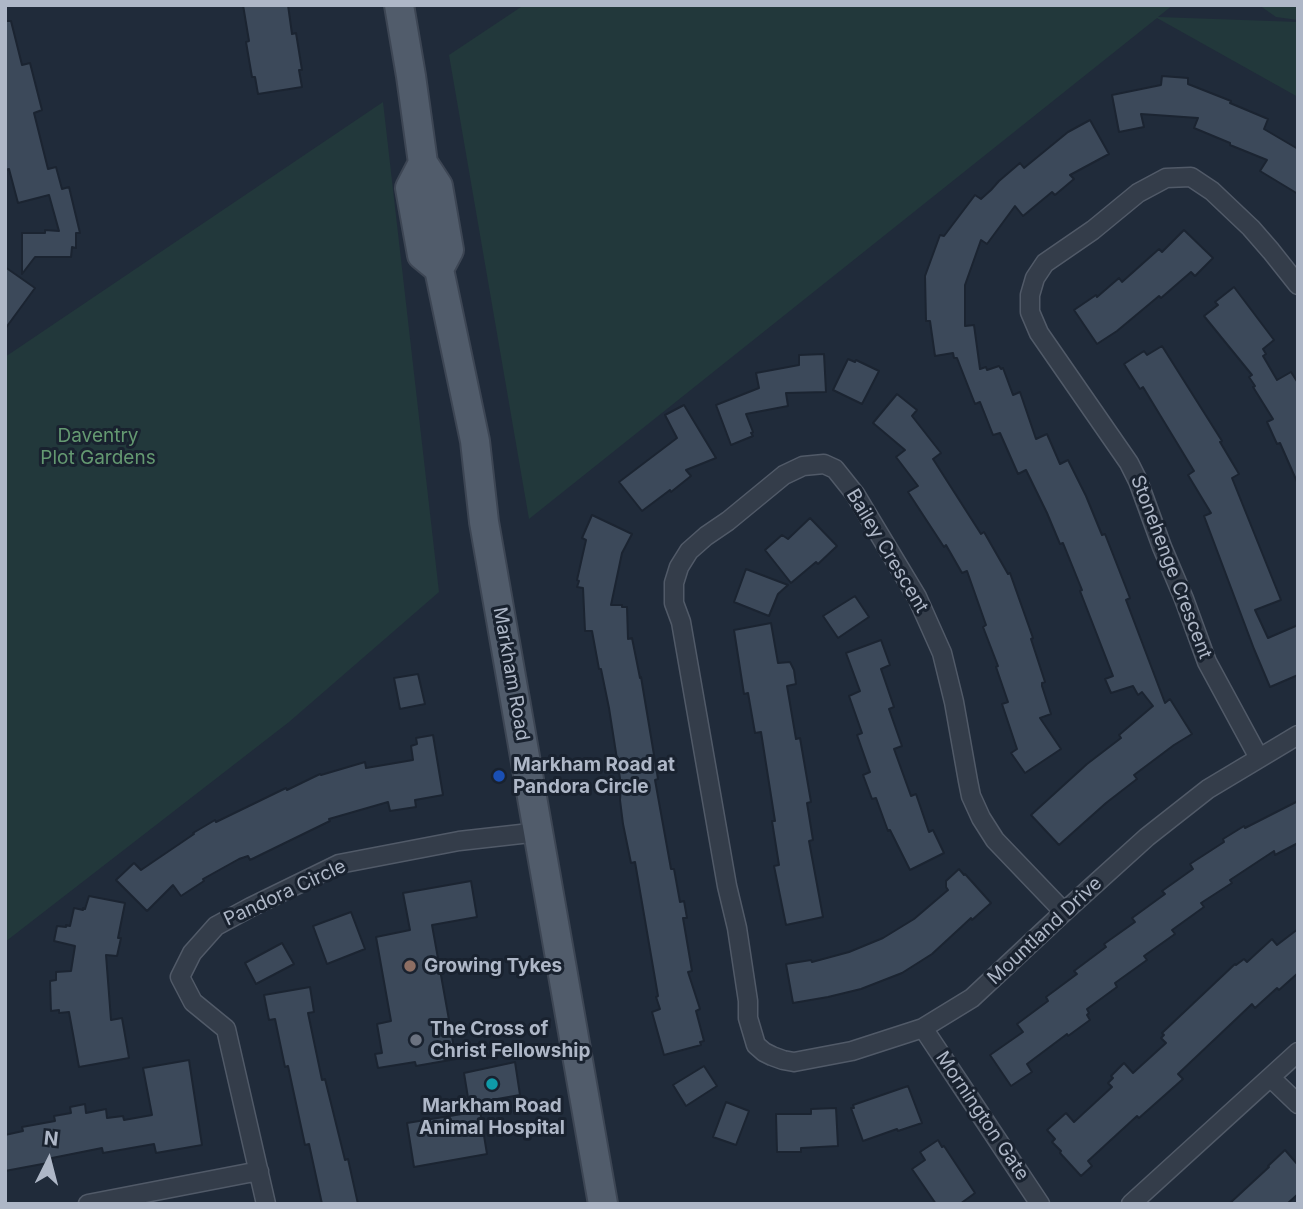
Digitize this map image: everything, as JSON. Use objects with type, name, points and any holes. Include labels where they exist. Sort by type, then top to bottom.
[{"type":"main road","name":"Markham Road","points":[[399,5],[423,163],[410,188],[422,255],[439,269],[475,441],[484,522],[603,1204]]},
{"type":"street","name":"Stonehenge Crescent","points":[[1259,758],[1207,662],[1138,481],[1129,463],[1039,333],[1030,312],[1030,295],[1035,278],[1045,263],[1093,230],[1138,193],[1166,178],[1178,177],[1191,177],[1213,191],[1271,250],[1298,285]]},
{"type":"street","name":"Bailey Crescent","points":[[764,1052],[756,1045],[748,1018],[737,928],[727,886],[681,622],[674,603],[674,583],[679,566],[706,536],[784,475],[803,466],[824,464],[835,468],[855,494],[917,597],[942,653],[971,796],[981,818],[995,840],[1064,912]]},
{"type":"street","name":"Mountland Drive","points":[[764,1052],[794,1062],[852,1051],[923,1028],[972,998],[1147,837],[1208,789],[1298,735]]},
{"type":"street","name":"Pandora Circle","points":[[266,1204],[226,1028],[193,1002],[180,976],[192,953],[216,926],[339,864],[459,841],[539,832]]},
{"type":"street","name":"Mornington Gate","points":[[923,1028],[1040,1204]]},
{"type":"street","points":[[1131,1204],[1298,1052]]},
{"type":"street","points":[[1271,1077],[1298,1104]]},
{"type":"street","points":[[88,1204],[259,1171]]},
{"type":"green space","points":[[524,5],[1173,5],[1158,17],[1298,22],[1298,97],[1157,18],[529,519],[449,55]]},
{"type":"green space","points":[[1259,5],[1298,5],[1298,20],[1276,17]]},
{"type":"green space","name":"Daventry Plot Gardens","points":[[383,102],[439,592],[289,722],[5,942],[5,357]]},
{"type":"building","points":[[243,5],[288,5],[292,34],[296,33],[302,87],[258,94],[246,42],[249,41]]},
{"type":"building","points":[[5,21],[11,21],[22,65],[30,63],[42,110],[34,113],[48,169],[56,167],[62,189],[69,187],[80,233],[76,233],[76,248],[72,247],[71,257],[35,257],[22,274],[22,233],[59,231],[49,195],[18,203],[9,169],[5,170]]},
{"type":"building","points":[[1162,76],[1188,78],[1188,84],[1268,119],[1264,129],[1298,149],[1298,194],[1260,171],[1267,160],[1194,128],[1198,118],[1141,114],[1144,127],[1119,132],[1112,95],[1161,85]]},
{"type":"building","points":[[1090,120],[1109,154],[1070,175],[1074,179],[1055,195],[1052,192],[1023,216],[1015,206],[987,244],[981,240],[965,285],[965,326],[974,325],[980,369],[999,366],[1003,368],[1013,395],[1020,392],[1036,439],[1047,434],[1060,464],[1068,460],[1102,535],[1105,534],[1130,598],[1126,600],[1165,703],[1170,699],[1192,734],[1134,775],[1137,779],[1059,845],[1031,815],[1087,764],[1121,738],[1119,735],[1153,706],[1142,692],[1138,695],[1133,686],[1111,693],[1105,679],[1113,676],[1080,591],[1082,590],[1063,543],[1060,544],[1026,470],[1018,474],[1000,433],[993,435],[980,402],[975,404],[957,358],[954,358],[953,353],[935,356],[930,321],[926,321],[925,276],[940,235],[944,236],[975,195],[981,199],[1020,163],[1024,168],[1068,132]]},
{"type":"building","points":[[1184,230],[1213,258],[1195,276],[1191,272],[1161,298],[1159,296],[1097,344],[1074,310],[1096,295],[1097,297],[1119,278],[1122,282],[1159,249],[1162,252]]},
{"type":"building","points":[[5,267],[35,288],[5,329]]},
{"type":"building","points":[[1234,287],[1274,340],[1263,349],[1266,354],[1263,356],[1277,380],[1291,372],[1298,383],[1298,484],[1280,443],[1277,444],[1267,422],[1273,419],[1253,387],[1255,386],[1249,377],[1252,375],[1204,316],[1218,305],[1215,302]]},
{"type":"building","points":[[1162,346],[1222,441],[1220,442],[1239,474],[1232,478],[1281,600],[1255,610],[1268,638],[1298,625],[1298,675],[1270,687],[1204,516],[1211,513],[1188,475],[1194,471],[1143,387],[1140,389],[1124,364],[1144,351],[1147,355]]},
{"type":"building","points":[[824,354],[826,392],[786,393],[788,406],[746,414],[753,436],[731,445],[716,405],[759,388],[756,373],[799,365],[799,355]]},
{"type":"building","points":[[848,359],[879,371],[862,404],[833,390]]},
{"type":"building","points":[[897,394],[917,410],[912,416],[941,453],[933,459],[981,534],[984,532],[1008,574],[1010,573],[1033,638],[1031,639],[1045,682],[1042,686],[1051,714],[1040,718],[1061,749],[1025,773],[1011,753],[1017,749],[1002,704],[1008,702],[967,571],[962,573],[946,545],[944,547],[908,492],[918,486],[896,457],[905,450],[873,423]]},
{"type":"building","points":[[684,405],[716,458],[686,470],[691,476],[642,511],[619,482],[677,438],[665,415]]},
{"type":"building","points":[[592,515],[632,534],[622,553],[611,605],[627,607],[628,639],[632,638],[641,677],[671,869],[674,869],[680,902],[684,901],[687,918],[683,918],[692,971],[688,972],[700,1009],[696,1011],[704,1041],[700,1042],[701,1045],[664,1055],[652,1012],[660,1009],[635,862],[631,863],[623,824],[621,785],[609,708],[592,631],[585,631],[583,588],[577,587],[586,540],[582,538]]},
{"type":"building","points":[[810,518],[837,546],[818,564],[816,562],[791,583],[765,550],[782,535],[788,539]]},
{"type":"building","points":[[746,569],[788,585],[778,594],[769,616],[734,602]]},
{"type":"building","points":[[855,596],[869,617],[838,638],[823,616]]},
{"type":"building","points":[[771,623],[778,663],[790,662],[794,670],[796,684],[787,686],[796,739],[800,738],[811,802],[807,803],[813,840],[809,841],[823,917],[786,925],[774,866],[779,865],[772,821],[775,821],[761,732],[755,733],[748,693],[744,694],[734,630]]},
{"type":"building","points":[[881,640],[890,665],[881,669],[894,707],[889,709],[902,746],[894,749],[911,796],[916,794],[929,832],[933,830],[944,853],[910,870],[890,830],[888,831],[876,798],[872,799],[863,775],[870,772],[857,735],[862,733],[849,696],[860,691],[846,653]]},
{"type":"building","points":[[418,674],[425,704],[400,709],[394,678]]},
{"type":"building","points":[[433,735],[443,795],[415,800],[416,807],[390,811],[388,802],[329,819],[330,821],[250,860],[248,856],[239,859],[203,879],[204,881],[181,896],[173,885],[147,911],[116,880],[134,863],[141,870],[215,820],[216,822],[320,774],[365,762],[366,768],[413,760],[411,746],[417,744],[416,738]]},
{"type":"building","points":[[1298,801],[1298,843],[1275,855],[1274,851],[1201,903],[1204,907],[1172,930],[1175,934],[1144,956],[1147,960],[1115,983],[1117,987],[1087,1009],[1090,1020],[1027,1064],[1032,1072],[1011,1086],[990,1055],[1023,1032],[1017,1024],[1048,1001],[1046,997],[1077,974],[1074,971],[1106,947],[1104,944],[1135,922],[1132,918],[1165,894],[1162,891],[1193,869],[1190,864],[1244,826],[1245,828]]},
{"type":"building","points":[[959,869],[991,903],[932,954],[902,973],[861,989],[793,1003],[786,964],[812,962],[849,952],[883,938],[914,919],[948,890],[946,881]]},
{"type":"building","name":"Growing Tykes","points":[[471,881],[477,917],[432,925],[456,1059],[416,1066],[415,1062],[378,1068],[375,1054],[382,1053],[377,1024],[391,1021],[376,937],[410,930],[403,893]]},
{"type":"building","points":[[89,896],[125,903],[117,956],[106,955],[111,1020],[122,1018],[129,1058],[79,1067],[69,1012],[51,1011],[50,981],[56,980],[56,972],[71,971],[75,946],[54,941],[57,926],[70,926],[74,908],[85,909]]},
{"type":"building","points":[[351,912],[365,949],[327,964],[313,926]]},
{"type":"building","points":[[1298,929],[1298,973],[1255,1008],[1252,1004],[1178,1074],[1183,1079],[1088,1161],[1092,1166],[1081,1176],[1060,1153],[1052,1142],[1055,1139],[1047,1130],[1066,1113],[1074,1122],[1112,1087],[1108,1083],[1113,1078],[1111,1076],[1124,1063],[1133,1073],[1166,1043],[1161,1038],[1164,1035],[1162,1033],[1235,964],[1244,959],[1247,962],[1272,939],[1277,945]]},
{"type":"building","points":[[282,943],[294,964],[256,984],[245,963]]},
{"type":"building","points":[[310,987],[314,1012],[308,1013],[322,1080],[325,1079],[358,1204],[322,1204],[309,1144],[305,1145],[275,1019],[269,1020],[264,995]]},
{"type":"building","points":[[189,1060],[202,1145],[156,1153],[154,1144],[103,1153],[102,1148],[52,1158],[53,1162],[5,1171],[5,1135],[23,1131],[22,1127],[55,1121],[54,1116],[71,1113],[70,1107],[85,1104],[86,1113],[106,1109],[107,1118],[123,1116],[124,1120],[152,1115],[143,1068]]},
{"type":"building","name":"Markham Road Animal Hospital","points":[[515,1062],[520,1095],[469,1104],[464,1073]]},
{"type":"building","points":[[704,1066],[717,1086],[686,1106],[673,1085]]},
{"type":"building","points":[[908,1086],[922,1123],[863,1141],[851,1108],[854,1108],[853,1105]]},
{"type":"building","points":[[726,1102],[749,1111],[736,1145],[713,1137]]},
{"type":"building","points":[[836,1108],[838,1146],[801,1148],[801,1152],[777,1152],[776,1114],[811,1114],[811,1109]]},
{"type":"building","points":[[480,1111],[487,1154],[414,1167],[407,1123]]},
{"type":"building","points":[[938,1140],[975,1193],[960,1204],[936,1204],[912,1169],[925,1160],[920,1152]]},
{"type":"building","points":[[1285,1150],[1298,1165],[1298,1194],[1287,1204],[1229,1204],[1269,1167]]},
{"type":"place","name":"Markham Road at Pandora Circle","points":[[499,776]]},
{"type":"place","name":"Growing Tykes","points":[[410,966]]},
{"type":"place","name":"The Cross of Christ Fellowship","points":[[416,1040]]},
{"type":"place","name":"Markham Road Animal Hospital","points":[[492,1084]]}]
